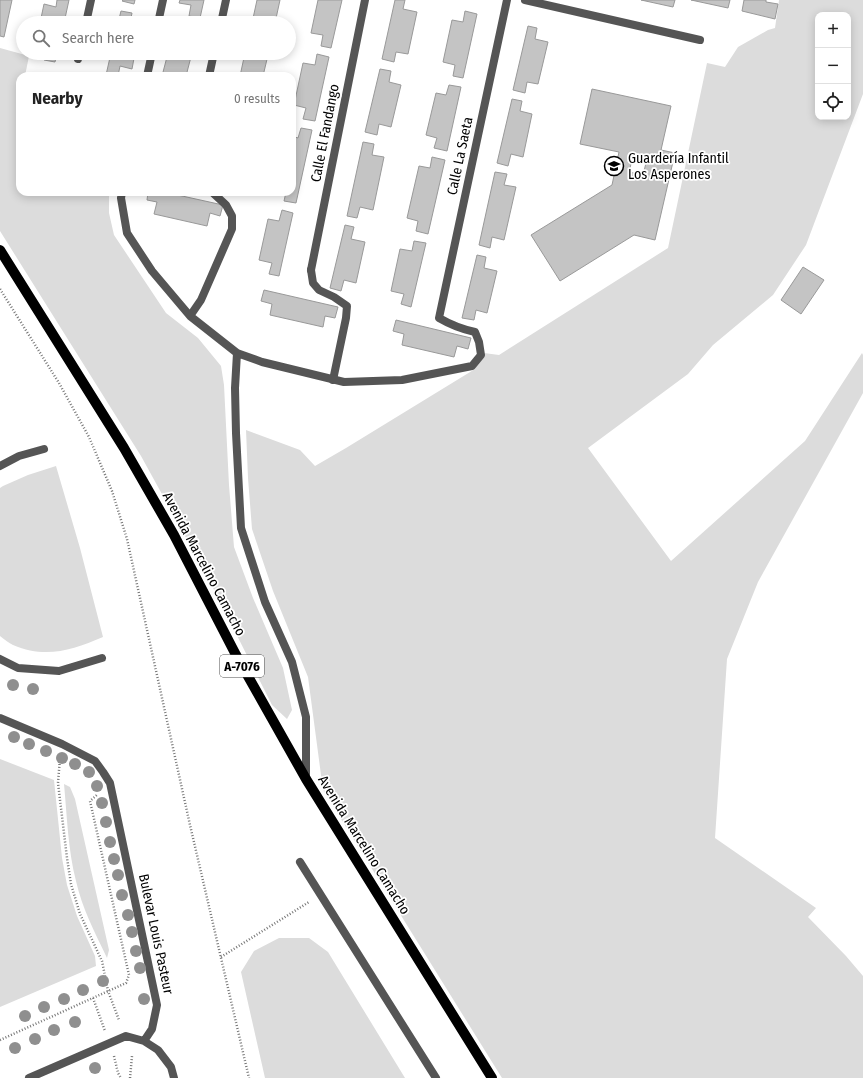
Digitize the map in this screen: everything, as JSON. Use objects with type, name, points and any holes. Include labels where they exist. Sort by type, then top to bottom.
[{"type":"main road","name":"Avenida Marcelino Camacho","points":[[0,250],[124,448],[174,535],[236,655],[306,779],[492,1078]]},
{"type":"street","points":[[88,16],[91,0]]},
{"type":"street","points":[[160,16],[163,0]]},
{"type":"street","points":[[222,16],[226,0]]},
{"type":"street","name":"Calle El Fandango","points":[[333,380],[346,318],[347,306],[334,297],[319,290],[313,283],[311,270],[365,0]]},
{"type":"street","name":"Calle La Saeta","points":[[333,380],[344,382],[402,380],[472,366],[481,355],[479,342],[475,332],[451,325],[439,318],[507,0]]},
{"type":"street","points":[[525,0],[700,40]]},
{"type":"street","points":[[148,72],[150,60]]},
{"type":"street","points":[[210,72],[212,60]]},
{"type":"street","points":[[121,196],[127,233],[152,272],[190,316],[237,353],[262,362],[333,380]]},
{"type":"street","points":[[190,316],[201,300],[232,229],[232,216],[226,204],[217,196]]},
{"type":"street","points":[[237,353],[235,426],[241,528],[265,602],[292,662],[306,717],[306,779]]},
{"type":"street","points":[[0,466],[19,456],[44,449]]},
{"type":"street","points":[[0,659],[18,668],[59,671],[102,658]]},
{"type":"street","points":[[0,718],[62,744],[94,760],[110,783]]},
{"type":"street","name":"Bulevar Louis Pasteur","points":[[110,783],[157,1005],[152,1029],[144,1041]]},
{"type":"street","points":[[300,862],[436,1078]]},
{"type":"street","points":[[29,1078],[126,1036],[144,1041],[158,1050],[171,1067],[174,1078]]},
{"type":"path","points":[[0,289],[59,383],[89,437],[112,491],[127,539],[190,825],[249,1078]]},
{"type":"path","points":[[62,744],[58,783],[71,884],[80,914],[102,961],[108,991],[120,1020]]},
{"type":"path","points":[[0,1040],[126,983],[129,975],[90,802],[110,783]]},
{"type":"path","points":[[221,957],[321,894]]},
{"type":"path","points":[[130,1078],[132,1056]]},
{"type":"path","points":[[118,1073],[122,1078]]},
{"type":"shaded area","points":[[779,0],[863,0],[863,94],[806,245],[773,295],[713,345],[688,374],[588,448],[671,561],[805,441],[862,353],[863,355],[863,393],[758,582],[727,659],[715,838],[816,908],[808,917],[846,956],[863,976],[863,1078],[502,1078],[323,790],[308,677],[273,591],[252,529],[246,430],[300,450],[315,466],[475,369],[484,353],[499,355],[668,248],[707,63],[725,67],[738,47],[768,30],[775,28]]},
{"type":"shaded area","points":[[0,48],[16,52],[16,60],[28,60],[26,72],[16,72],[16,196],[109,196],[109,213],[114,235],[166,313],[198,338],[221,366],[224,385],[234,547],[253,598],[283,668],[292,710],[287,719],[272,705],[207,576],[141,456],[0,231]]},
{"type":"shaded area","points":[[56,466],[80,548],[103,637],[70,649],[48,652],[25,649],[13,645],[0,636],[0,488],[28,475]]},
{"type":"shaded area","points":[[0,759],[54,780],[62,858],[67,885],[77,916],[95,956],[96,966],[0,1007]]},
{"type":"shaded area","points":[[64,784],[70,787],[75,799],[109,950],[107,958],[85,911],[73,869],[69,845]]},
{"type":"shaded area","points":[[279,938],[309,938],[328,952],[405,1078],[265,1078],[241,972],[254,951]]},
{"type":"building","points":[[0,0],[12,0],[4,37],[0,36]]},
{"type":"building","points":[[57,0],[69,0],[66,16],[41,16],[44,4],[56,7]]},
{"type":"building","points":[[135,0],[134,4],[122,1]]},
{"type":"building","points":[[180,0],[204,0],[200,16],[189,16],[191,5],[179,3]]},
{"type":"building","points":[[257,0],[280,0],[277,16],[254,16]]},
{"type":"building","points":[[318,0],[342,0],[331,48],[321,46],[323,35],[311,33]]},
{"type":"building","points":[[395,0],[405,0],[403,9],[417,12],[408,54],[396,52],[394,62],[382,59]]},
{"type":"building","points":[[641,0],[675,0],[673,7]]},
{"type":"building","points":[[691,0],[730,0],[728,8]]},
{"type":"building","points":[[744,0],[766,0],[766,2],[778,4],[775,19],[742,11]]},
{"type":"building","points":[[121,11],[132,13],[131,16],[120,16]]},
{"type":"building","points":[[465,11],[477,14],[463,78],[453,76],[455,65],[443,62],[452,20],[463,22]]},
{"type":"building","points":[[528,26],[537,28],[535,39],[548,42],[538,84],[527,82],[525,93],[513,90]]},
{"type":"building","points":[[317,54],[329,57],[315,121],[303,119],[306,108],[296,106],[296,96],[303,63],[315,65]]},
{"type":"building","points":[[44,60],[55,60],[55,62]]},
{"type":"building","points":[[109,60],[134,60],[132,69],[120,66],[119,72],[107,72]]},
{"type":"building","points":[[166,60],[190,60],[187,72],[163,72]]},
{"type":"building","points":[[243,60],[267,60],[264,72],[241,72]]},
{"type":"building","points":[[380,69],[391,71],[389,82],[401,85],[391,127],[379,124],[377,135],[365,132]]},
{"type":"building","points":[[449,85],[461,87],[447,151],[434,148],[437,138],[426,135],[436,93],[446,95]]},
{"type":"building","points":[[592,89],[671,106],[661,150],[675,153],[655,240],[634,235],[560,281],[531,235],[612,185],[619,152],[580,144]],"holes":[[[632,160],[646,163],[643,175],[629,172]]]},
{"type":"building","points":[[512,99],[522,101],[520,111],[532,114],[523,157],[511,154],[508,166],[497,163]]},
{"type":"building","points":[[301,128],[312,130],[296,203],[284,201],[285,196],[296,196],[296,137],[298,138]]},
{"type":"building","points":[[363,142],[374,144],[372,155],[384,157],[373,210],[360,207],[357,218],[347,216]]},
{"type":"building","points":[[432,157],[445,160],[428,234],[416,231],[418,221],[407,218],[419,166],[430,168]]},
{"type":"building","points":[[495,172],[507,174],[504,185],[516,187],[504,240],[492,237],[490,248],[479,245]]},
{"type":"building","points":[[148,196],[182,196],[223,205],[220,216],[210,213],[207,226],[154,214],[157,202],[147,200]]},
{"type":"building","points":[[282,210],[293,213],[279,276],[269,274],[272,263],[259,260],[268,219],[279,221]]},
{"type":"building","points":[[345,225],[354,227],[351,239],[365,242],[356,283],[344,280],[341,291],[330,288]]},
{"type":"building","points":[[414,241],[426,243],[411,307],[401,304],[404,294],[391,291],[400,249],[412,251]]},
{"type":"building","points":[[477,255],[486,257],[484,268],[497,271],[487,313],[476,310],[474,320],[462,318]]},
{"type":"building","points":[[803,267],[824,280],[801,314],[781,300]]},
{"type":"building","points":[[264,290],[338,307],[335,318],[325,316],[323,327],[270,315],[272,304],[261,301]]},
{"type":"building","points":[[396,320],[471,338],[468,349],[457,346],[454,357],[402,345],[404,334],[393,331]]},
{"type":"place","name":"Guardería Infantil Los Asperones","points":[[614,166]]}]
